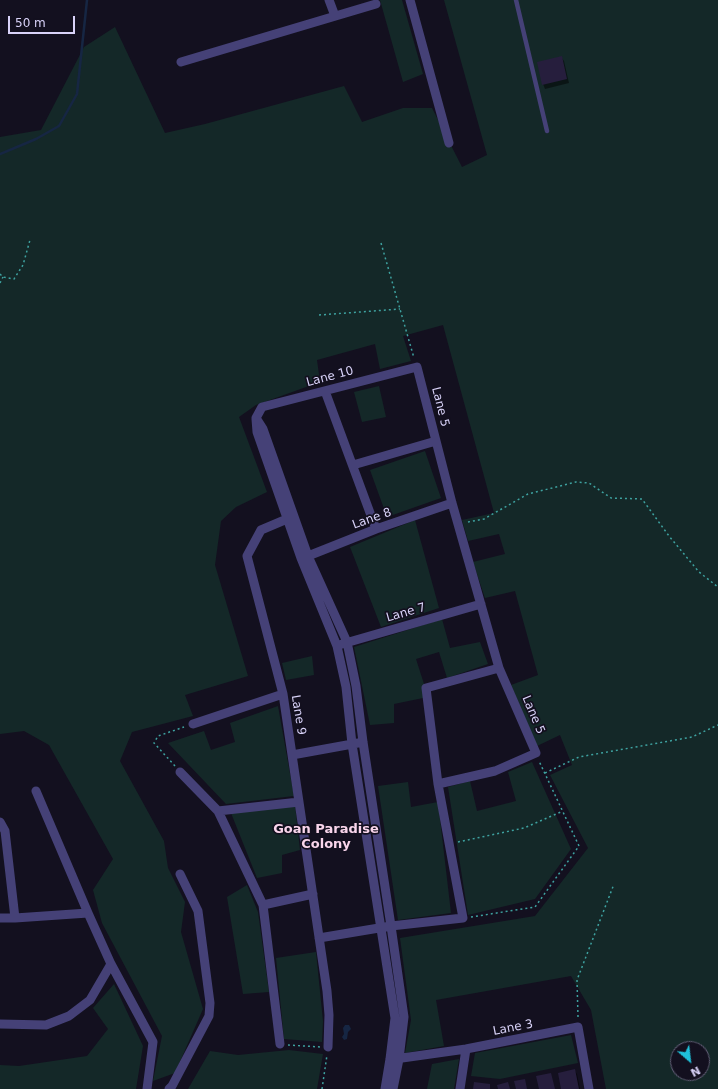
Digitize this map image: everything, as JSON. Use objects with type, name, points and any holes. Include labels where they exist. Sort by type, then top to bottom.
[{"type":"street","points":[[329,0],[335,16]]},
{"type":"street","points":[[410,0],[449,143]]},
{"type":"street","points":[[181,62],[376,4]]},
{"type":"street","name":"Lane 10","points":[[256,418],[262,407],[417,367]]},
{"type":"street","name":"Lane 5","points":[[417,367],[452,503],[499,668],[536,753]]},
{"type":"street","points":[[326,391],[376,529]]},
{"type":"street","points":[[256,418],[257,432],[287,519],[347,642],[356,686],[404,1017],[395,1059],[384,1089]]},
{"type":"street","points":[[256,418],[263,429],[305,557],[337,646],[346,687],[352,744],[395,1018],[393,1089]]},
{"type":"street","points":[[353,465],[436,441]]},
{"type":"street","name":"Lane 8","points":[[305,557],[376,529],[452,503]]},
{"type":"street","name":"Lane 9","points":[[287,519],[261,530],[248,556],[283,694],[313,894],[329,1015],[328,1047]]},
{"type":"street","name":"Lane 7","points":[[337,646],[481,604]]},
{"type":"street","points":[[319,938],[391,926],[463,918],[438,784],[426,688],[499,668]]},
{"type":"street","points":[[193,724],[283,694]]},
{"type":"street","points":[[292,755],[363,742]]},
{"type":"street","points":[[438,784],[495,771],[536,753]]},
{"type":"street","points":[[180,772],[218,811],[262,905],[280,1044]]},
{"type":"street","points":[[36,791],[111,964],[153,1042],[147,1089]]},
{"type":"street","points":[[218,811],[299,802]]},
{"type":"street","points":[[0,822],[5,830],[15,918]]},
{"type":"street","points":[[169,1089],[209,1016],[210,1003],[198,911],[180,874]]},
{"type":"street","points":[[262,905],[313,894]]},
{"type":"street","points":[[0,918],[88,913]]},
{"type":"street","points":[[0,1024],[46,1025],[69,1016],[90,1000],[111,964]]},
{"type":"street","points":[[578,1028],[589,1089]]},
{"type":"street","name":"Lane 3","points":[[395,1059],[466,1049],[578,1028]]},
{"type":"street","points":[[460,1089],[466,1049]]},
{"type":"lane","points":[[516,0],[547,131]]},
{"type":"path","points":[[0,274],[3,277],[14,279],[23,265],[30,240]]},
{"type":"path","points":[[381,243],[417,367]]},
{"type":"path","points":[[0,283],[3,277]]},
{"type":"path","points":[[319,315],[400,309]]},
{"type":"path","points":[[458,524],[484,519],[528,494],[576,482],[589,483],[611,498],[642,499],[698,572],[718,587]]},
{"type":"path","points":[[180,772],[154,743],[158,736],[193,724]]},
{"type":"path","points":[[545,773],[579,757],[692,737],[718,724]]},
{"type":"path","name":"Lane 5","points":[[463,918],[535,907],[579,846],[536,753]]},
{"type":"path","points":[[450,844],[524,828],[563,811]]},
{"type":"path","points":[[578,1028],[577,980],[614,884]]},
{"type":"path","points":[[280,1044],[328,1047],[322,1089]]},
{"type":"green space","points":[[380,0],[402,0],[423,74],[403,82]]},
{"type":"green space","points":[[444,0],[718,0],[718,1089],[606,1089],[591,1010],[571,976],[436,1000],[444,1046],[405,1053],[411,1020],[400,938],[535,916],[588,848],[550,775],[572,765],[560,735],[537,746],[511,685],[538,675],[515,591],[485,598],[473,562],[505,554],[499,534],[468,541],[462,520],[494,513],[443,325],[403,336],[411,361],[380,369],[375,344],[317,360],[320,382],[256,405],[239,417],[267,492],[236,507],[221,521],[215,565],[248,676],[185,695],[193,716],[132,732],[120,761],[164,841],[168,868],[185,902],[181,932],[203,1009],[175,1073],[153,1081],[162,1036],[102,923],[93,890],[113,859],[49,745],[24,731],[0,734],[0,137],[41,130],[84,47],[115,27],[165,133],[205,124],[344,86],[362,122],[403,108],[432,108],[462,167],[487,155]]},
{"type":"green space","points":[[379,386],[386,417],[362,422],[354,392]]},
{"type":"green space","points":[[425,451],[441,498],[387,517],[370,470]]},
{"type":"green space","points":[[415,520],[439,608],[381,627],[350,547]]},
{"type":"green space","points":[[442,619],[450,648],[480,642],[488,664],[447,678],[439,652],[416,659],[424,684],[423,698],[394,704],[394,723],[370,725],[354,647]]},
{"type":"green space","points":[[312,656],[314,675],[286,680],[282,663]]},
{"type":"green space","points":[[278,706],[294,796],[226,804],[168,743],[204,731],[211,750],[235,742],[230,723]]},
{"type":"green space","points":[[532,762],[571,849],[535,899],[468,915],[448,787],[470,781],[477,811],[516,801],[508,772]]},
{"type":"green space","points":[[408,782],[411,807],[438,802],[451,913],[398,920],[378,786]]},
{"type":"green space","points":[[295,805],[300,850],[282,855],[282,873],[257,878],[231,813]]},
{"type":"green space","points":[[247,885],[258,912],[269,992],[243,994],[227,897]]},
{"type":"green space","points":[[316,952],[323,1021],[322,1042],[284,1039],[276,958]]},
{"type":"green space","points":[[114,984],[143,1046],[136,1089],[0,1089],[0,1065],[19,1066],[87,1056],[108,1029],[93,1008]]},
{"type":"green space","points":[[571,1035],[578,1063],[500,1079],[471,1076],[475,1053]]},
{"type":"green space","points":[[289,1050],[323,1054],[317,1089],[188,1089],[210,1051],[238,1055]]},
{"type":"green space","points":[[459,1059],[454,1089],[427,1089],[432,1064]]},
{"type":"water","points":[[345,1025],[349,1025],[351,1029],[348,1032],[347,1039],[344,1040],[342,1037],[344,1034],[343,1028]]},
{"type":"building","points":[[562,56],[567,79],[542,85],[537,62]]},
{"type":"building","points":[[575,1069],[579,1089],[561,1089],[558,1073]]},
{"type":"building","points":[[551,1073],[555,1089],[539,1089],[536,1076]]},
{"type":"building","points":[[525,1079],[527,1089],[516,1089],[514,1081]]},
{"type":"building","points":[[474,1082],[490,1084],[490,1089],[473,1089]]},
{"type":"building","points":[[508,1082],[510,1089],[498,1089],[497,1085]]},
{"type":"waterway","points":[[0,154],[36,139],[59,126],[77,94],[87,0]]},
{"type":"district","name":"Goan Paradise Colony","points":[[326,838]]}]
